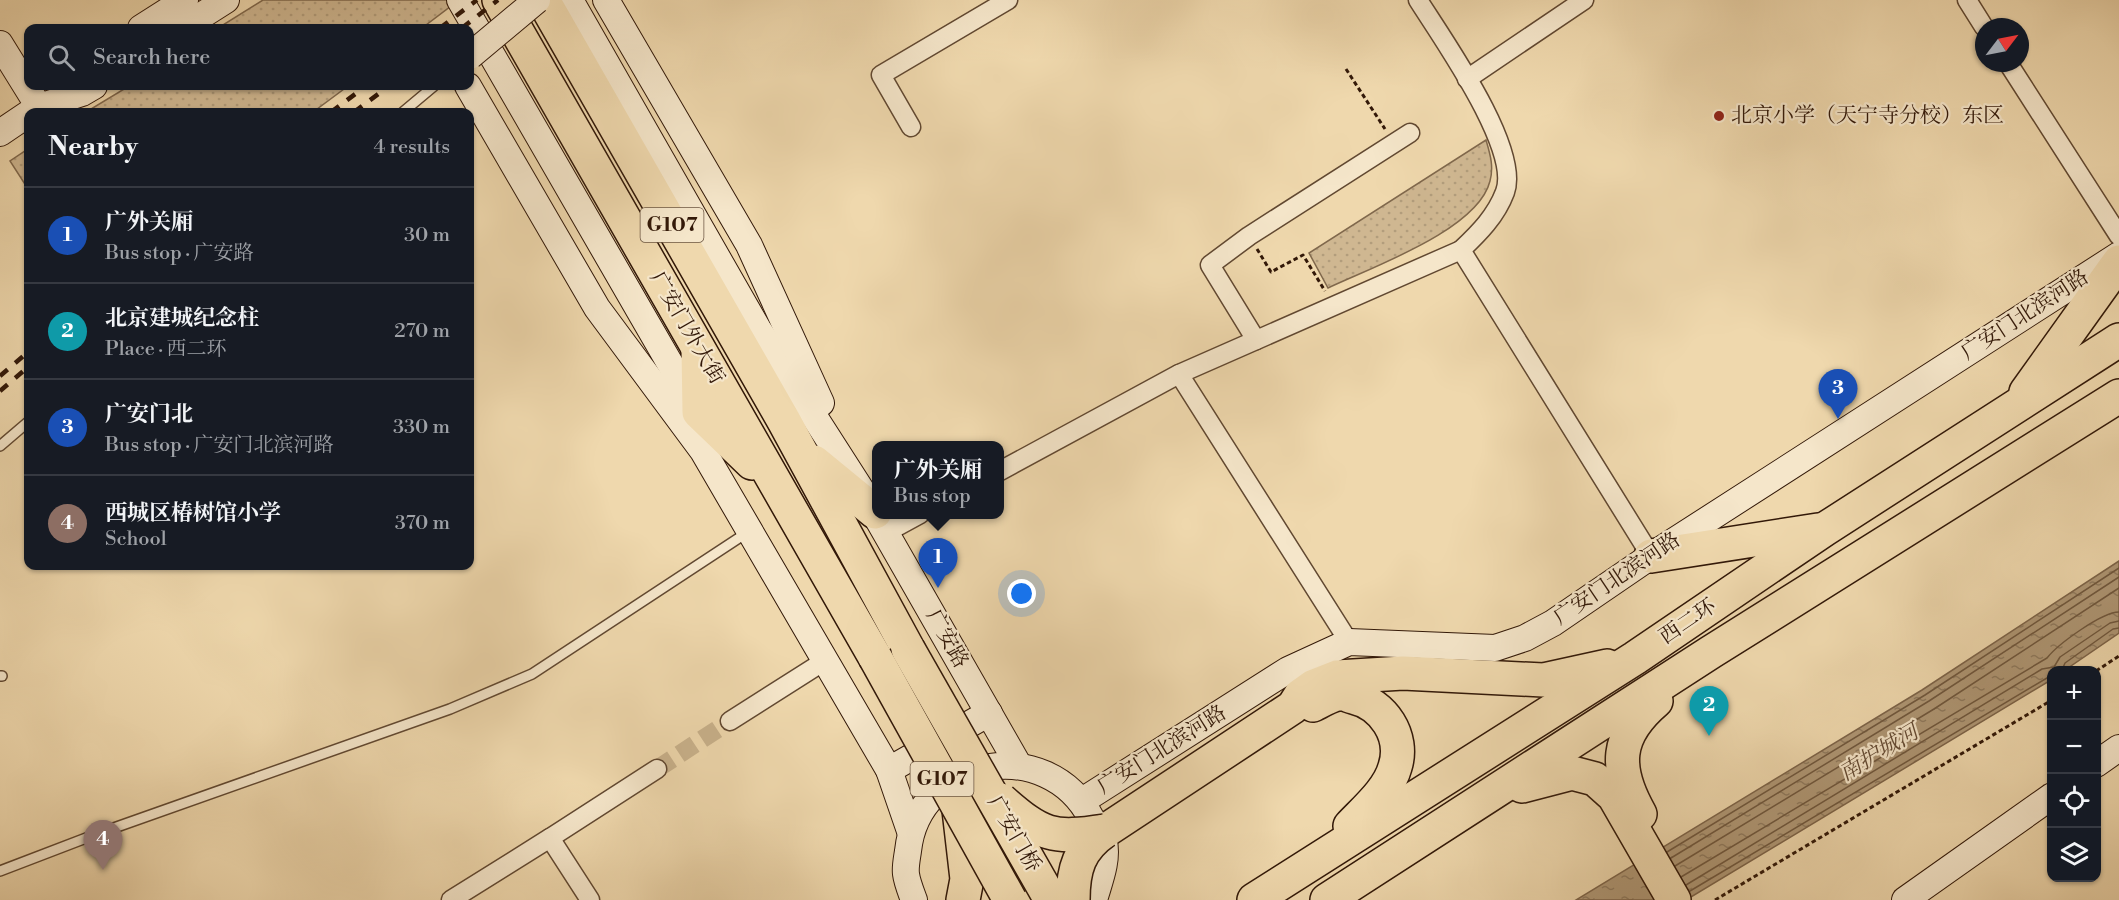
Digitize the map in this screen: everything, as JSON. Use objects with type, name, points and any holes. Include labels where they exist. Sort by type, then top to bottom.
[{"type":"highway","name":"广安门外大街","points":[[499,0],[875,657]]},
{"type":"highway","name":"广安门外大街","points":[[543,0],[784,421],[908,650]]},
{"type":"highway","points":[[2017,405],[2119,262]]},
{"type":"highway","points":[[758,329],[784,421]]},
{"type":"highway","name":"西二环","points":[[1254,900],[1635,658],[1825,529],[2119,340]]},
{"type":"highway","points":[[698,347],[699,412],[780,490]]},
{"type":"highway","name":"西二环","points":[[1327,900],[1711,652],[2119,396]]},
{"type":"highway","points":[[800,450],[872,509]]},
{"type":"highway","points":[[1651,556],[1825,529]]},
{"type":"highway","name":"广安门桥","points":[[908,650],[1051,900]]},
{"type":"highway","points":[[1674,900],[1638,825],[1622,776],[1624,745],[1629,730],[1649,706],[1711,652]]},
{"type":"highway","name":"广安门桥","points":[[875,657],[1010,900]]},
{"type":"highway","points":[[1073,900],[1073,884],[1088,844],[1293,707],[1300,696],[1314,686],[1337,676],[1402,673],[1543,680],[1635,658]]},
{"type":"highway","points":[[1293,707],[1311,705],[1340,694],[1367,700],[1383,712],[1393,729],[1397,749],[1395,768],[1378,796],[1320,858]]},
{"type":"highway","points":[[1440,828],[1497,795],[1572,772],[1595,779],[1614,796],[1638,825],[1691,900]]},
{"type":"highway","points":[[987,787],[1026,821],[1053,835],[1105,831]]},
{"type":"highway","points":[[958,810],[967,879],[963,900]]},
{"type":"street","points":[[147,24],[185,0]]},
{"type":"street","points":[[188,24],[226,0]]},
{"type":"street","points":[[460,0],[474,24]]},
{"type":"street","points":[[474,53],[537,0]]},
{"type":"street","points":[[570,0],[758,329],[872,508]]},
{"type":"street","points":[[606,0],[749,245],[872,507]]},
{"type":"street","points":[[911,127],[881,75],[1008,0]]},
{"type":"street","points":[[1004,468],[1179,374],[1461,250],[1489,223],[1506,190],[1506,163],[1489,117],[1418,0]]},
{"type":"street","points":[[1467,79],[1584,0]]},
{"type":"street","points":[[1967,0],[1978,18]]},
{"type":"street","points":[[474,24],[699,412],[703,451]]},
{"type":"street","points":[[0,44],[32,108]]},
{"type":"street","points":[[2014,72],[2119,236]]},
{"type":"street","points":[[36,108],[55,90]]},
{"type":"street","points":[[41,108],[87,90]]},
{"type":"street","points":[[470,90],[597,308],[703,451],[750,530],[889,770],[910,831]]},
{"type":"street","points":[[0,133],[24,117]]},
{"type":"street","points":[[1256,340],[1210,265],[1249,236],[1410,133]]},
{"type":"street","points":[[1461,250],[1651,556]]},
{"type":"street","name":"广安门北滨河路","points":[[1082,801],[1288,670],[1349,642],[1495,648],[1525,638],[1553,623],[1651,556],[2119,255]]},
{"type":"street","points":[[1179,374],[1349,642]]},
{"type":"street","name":"广安路","points":[[879,519],[1019,766]]},
{"type":"street","points":[[730,721],[826,660]]},
{"type":"street","points":[[889,770],[989,713]]},
{"type":"street","points":[[2101,761],[2119,748]]},
{"type":"street","name":"广安门桥","points":[[914,900],[906,874],[910,831],[925,802],[957,776],[985,766],[1019,766],[1053,778],[1082,801],[1104,842],[1103,870],[1094,900]]},
{"type":"street","points":[[451,900],[657,769]]},
{"type":"street","points":[[1919,896],[2047,800]]},
{"type":"street","points":[[550,838],[590,900]]},
{"type":"lane","points":[[408,108],[429,90]]},
{"type":"lane","points":[[0,446],[24,425]]},
{"type":"lane","points":[[0,871],[94,835],[450,710],[532,674],[750,530]]},
{"type":"path","points":[[1346,69],[1394,143]]},
{"type":"path","points":[[1249,236],[1271,272],[1303,255],[1326,294]]},
{"type":"path","points":[[2101,668],[2119,656]]},
{"type":"path","points":[[1715,900],[2047,703]]},
{"type":"shaded area","points":[[263,0],[459,0],[427,24],[224,24]]},
{"type":"shaded area","points":[[122,90],[343,90],[318,108],[93,108]]},
{"type":"shaded area","points":[[1486,140],[1492,165],[1490,181],[1481,199],[1466,215],[1421,245],[1328,288],[1309,253]]},
{"type":"shaded area","points":[[24,152],[24,183],[10,161]]},
{"type":"water","name":"南护城河","points":[[2119,561],[2119,633],[2071,666],[2047,666],[2047,682],[1686,900],[1576,900],[1922,690]]},
{"type":"tunnel","points":[[657,769],[730,721]]},
{"type":"railway","points":[[445,24],[477,0]]},
{"type":"railway","points":[[467,24],[498,0]]},
{"type":"railway","points":[[336,108],[361,90]]},
{"type":"railway","points":[[359,108],[384,90]]},
{"type":"railway","points":[[0,376],[24,355]]},
{"type":"railway","points":[[0,391],[24,370]]},
{"type":"place","name":"北京小学（天宁寺分校）东区","points":[[1719,116]]},
{"type":"place","name":"广安门北","points":[[1838,419]]},
{"type":"place","name":"广外关厢","points":[[938,588]]},
{"type":"place","name":"北京建城纪念柱","points":[[1709,736]]},
{"type":"place","name":"西城区椿树馆小学","points":[[103,870]]}]
